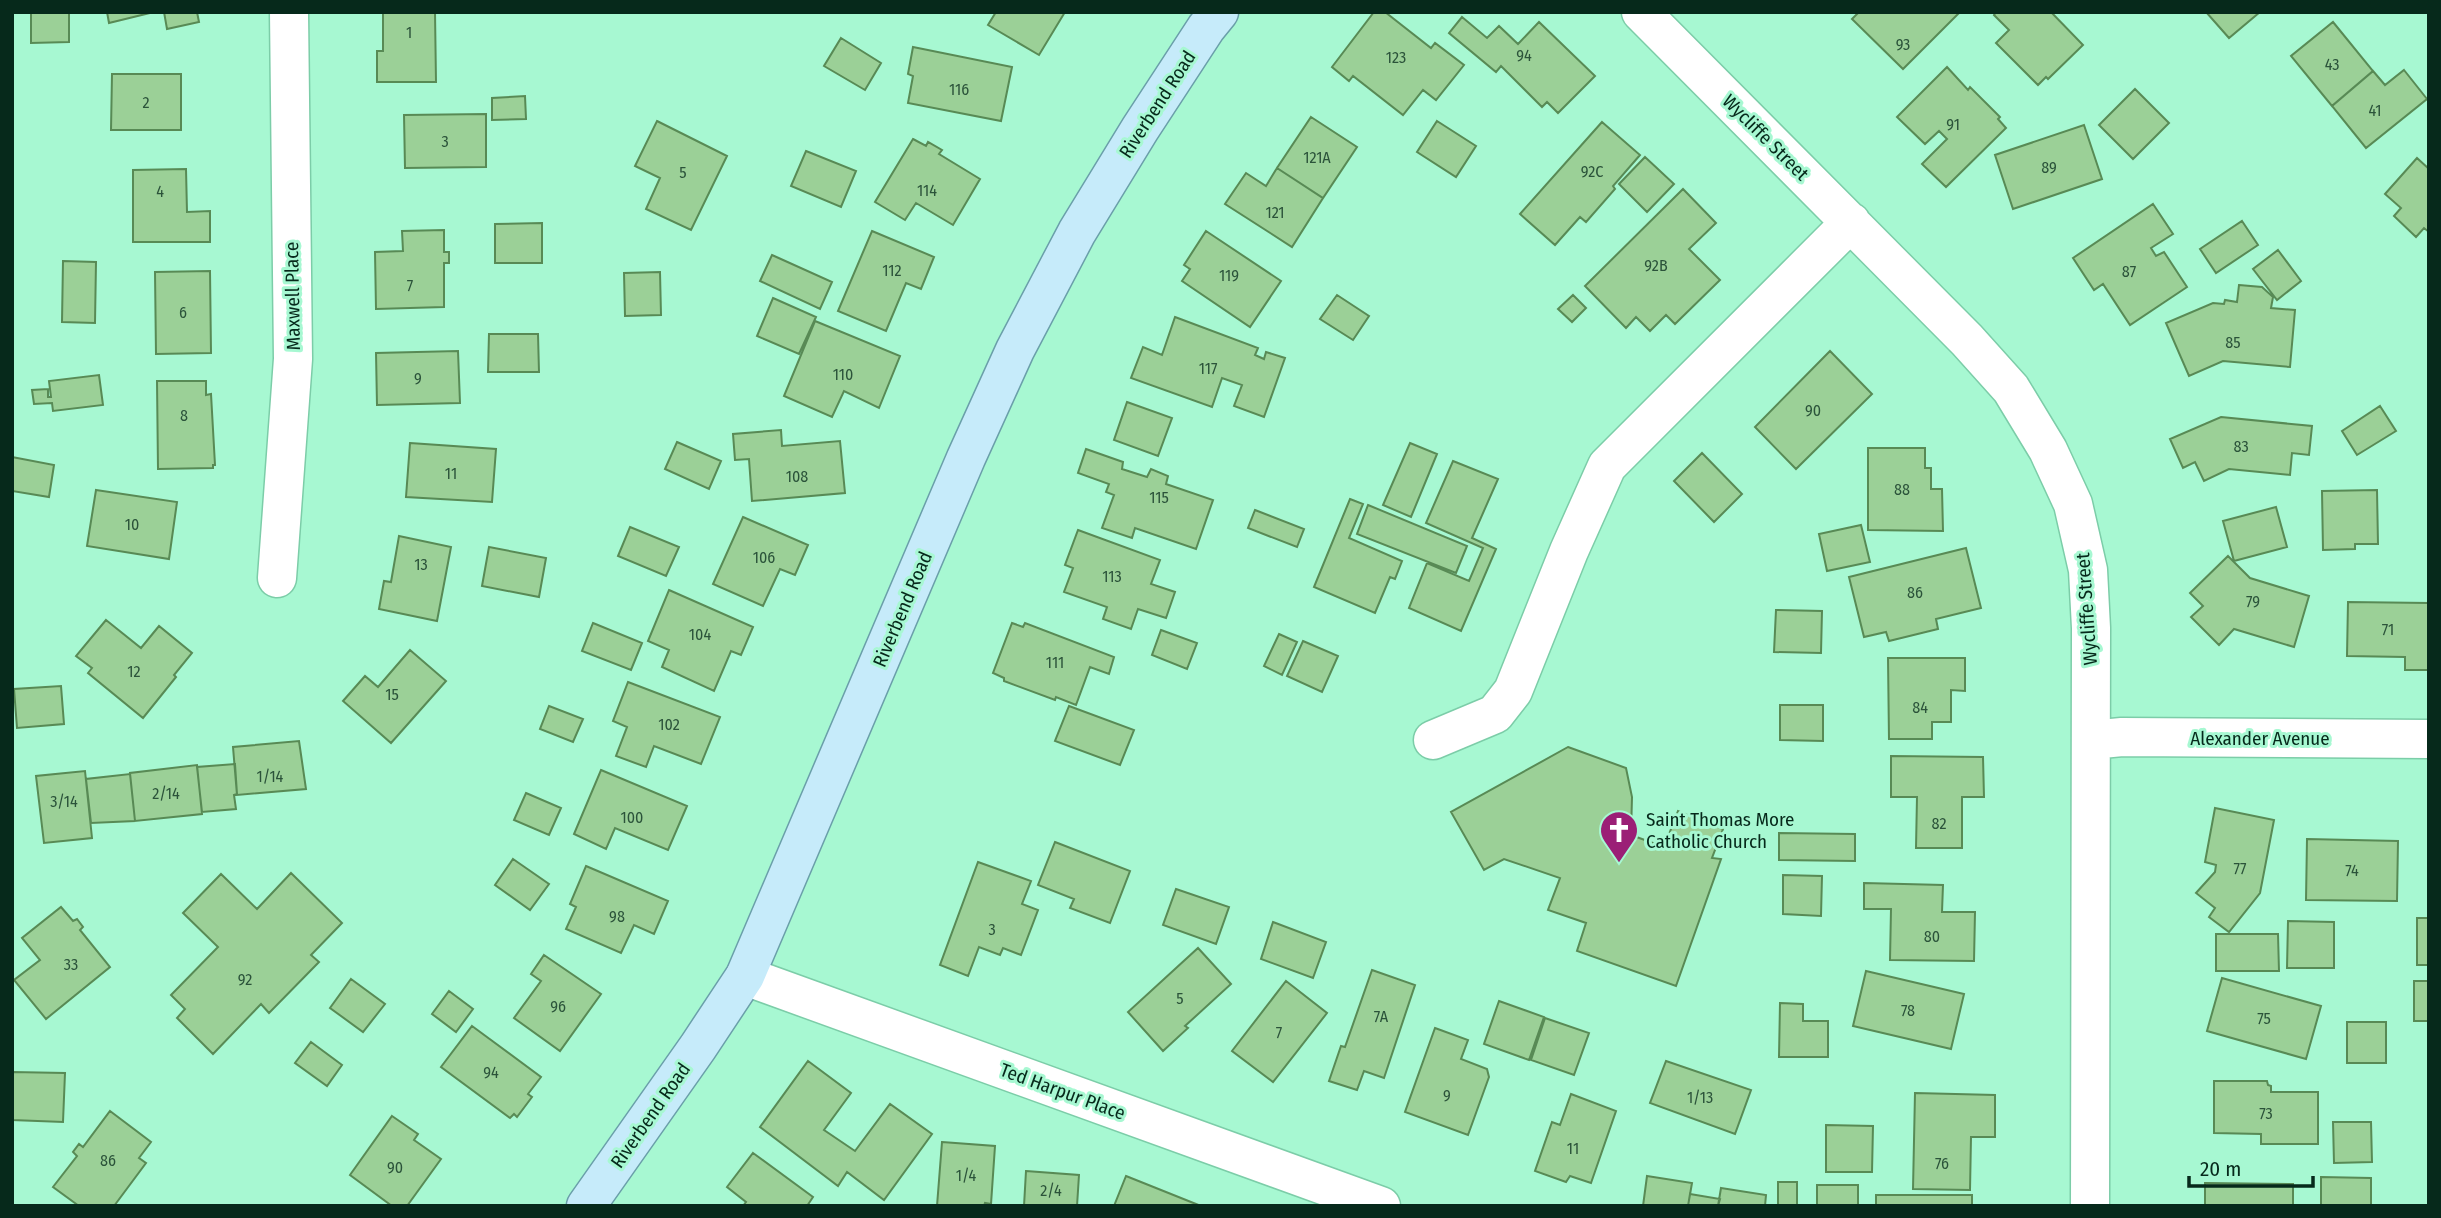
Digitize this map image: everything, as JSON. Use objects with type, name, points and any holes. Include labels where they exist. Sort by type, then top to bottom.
[{"type":"main road","name":"Riverbend Road","points":[[586,1206],[745,976],[966,458],[1015,350],[1084,221],[1147,118],[1219,12]]},
{"type":"street","name":"Maxwell Place","points":[[277,578],[293,359],[289,12]]},
{"type":"street","name":"Wycliffe Street","points":[[1641,12],[1967,340],[2011,389],[2048,450],[2073,504],[2088,570],[2091,628],[2090,1206]]},
{"type":"street","points":[[1433,740],[1495,714],[1513,691],[1569,551],[1607,466],[1851,222]]},
{"type":"street","name":"Alexander Avenue","points":[[2091,740],[2122,737],[2429,739]]},
{"type":"street","name":"Ted Harpur Place","points":[[745,976],[1381,1206]]},
{"type":"building","points":[[31,12],[69,12],[69,42],[31,43]]},
{"type":"building","points":[[107,12],[154,12],[109,23]]},
{"type":"building","points":[[164,12],[197,12],[199,22],[167,29]]},
{"type":"building","points":[[383,12],[435,12],[436,82],[377,82],[377,51],[383,51]]},
{"type":"building","points":[[996,12],[1065,12],[1039,55],[988,25]]},
{"type":"building","points":[[1374,12],[1385,12],[1431,48],[1435,43],[1464,65],[1436,100],[1423,90],[1403,115],[1353,76],[1349,81],[1332,67]]},
{"type":"building","points":[[1859,12],[1960,12],[1903,69],[1852,19]]},
{"type":"building","points":[[1996,12],[2051,12],[2083,45],[2048,79],[2046,77],[2038,85],[1996,43],[2009,30],[1994,15]]},
{"type":"building","points":[[2206,12],[2260,12],[2229,38]]},
{"type":"building","points":[[1462,17],[1487,38],[1499,26],[1518,44],[1539,22],[1595,76],[1558,113],[1547,102],[1542,107],[1501,66],[1496,72],[1449,33]]},
{"type":"building","points":[[2333,22],[2373,71],[2332,106],[2291,56]]},
{"type":"building","points":[[841,38],[881,63],[865,90],[824,66]]},
{"type":"building","points":[[913,47],[1012,67],[1001,121],[908,103],[913,76],[908,74]]},
{"type":"building","points":[[1947,67],[1968,90],[1970,87],[2000,117],[1998,119],[2006,128],[1946,187],[1922,164],[1947,139],[1939,131],[1925,144],[1897,117]]},
{"type":"building","points":[[2404,70],[2427,99],[2366,148],[2332,106],[2373,71],[2385,85]]},
{"type":"building","points":[[112,74],[181,74],[181,130],[111,130]]},
{"type":"building","points":[[2135,89],[2169,123],[2133,159],[2099,125]]},
{"type":"building","points":[[525,96],[526,119],[492,120],[492,98]]},
{"type":"building","points":[[486,114],[486,167],[405,168],[404,115]]},
{"type":"building","points":[[1311,117],[1357,147],[1323,198],[1277,168]]},
{"type":"building","points":[[657,121],[727,156],[691,230],[646,209],[660,178],[635,166]]},
{"type":"building","points":[[1437,121],[1476,146],[1456,177],[1417,152]]},
{"type":"building","points":[[1602,122],[1640,155],[1586,222],[1580,217],[1555,245],[1520,214]]},
{"type":"building","points":[[2084,125],[2102,179],[2013,209],[1995,155]]},
{"type":"building","points":[[913,139],[926,146],[928,142],[942,150],[939,154],[980,179],[953,225],[916,203],[905,220],[875,202]]},
{"type":"building","points":[[806,151],[856,171],[841,207],[791,186]]},
{"type":"building","points":[[1645,157],[1674,184],[1647,212],[1619,184]]},
{"type":"building","points":[[2417,158],[2429,169],[2429,232],[2424,228],[2416,237],[2394,216],[2401,208],[2385,194]]},
{"type":"building","points":[[1277,168],[1323,198],[1292,247],[1225,204],[1246,173],[1266,186]]},
{"type":"building","points":[[186,169],[187,212],[210,211],[210,242],[133,242],[133,170]]},
{"type":"building","points":[[1683,189],[1716,223],[1689,249],[1720,280],[1675,324],[1666,315],[1650,331],[1636,317],[1626,328],[1585,286]]},
{"type":"building","points":[[2153,204],[2173,234],[2151,248],[2156,256],[2164,252],[2187,287],[2130,325],[2103,284],[2094,290],[2073,258]]},
{"type":"building","points":[[2242,221],[2258,245],[2216,273],[2200,249]]},
{"type":"building","points":[[542,223],[542,263],[495,263],[495,224]]},
{"type":"building","points":[[444,230],[444,252],[449,252],[449,263],[444,263],[444,307],[376,309],[375,252],[403,251],[402,231]]},
{"type":"building","points":[[872,231],[934,257],[921,289],[906,283],[886,331],[838,311]]},
{"type":"building","points":[[1206,231],[1281,281],[1250,327],[1182,281],[1190,269],[1184,265]]},
{"type":"building","points":[[2278,250],[2301,281],[2277,300],[2253,269]]},
{"type":"building","points":[[772,255],[832,282],[820,309],[760,281]]},
{"type":"building","points":[[63,261],[96,262],[95,323],[62,322]]},
{"type":"building","points":[[210,271],[211,353],[156,354],[155,272]]},
{"type":"building","points":[[660,272],[661,315],[625,316],[624,273]]},
{"type":"building","points":[[2239,285],[2262,287],[2273,297],[2271,308],[2295,310],[2290,367],[2223,361],[2189,376],[2166,323],[2213,303],[2224,304],[2225,300],[2237,302]]},
{"type":"building","points":[[1337,295],[1369,316],[1353,340],[1320,319]]},
{"type":"building","points":[[1573,295],[1586,308],[1572,322],[1558,309]]},
{"type":"building","points":[[773,298],[816,317],[799,354],[757,336]]},
{"type":"building","points":[[1175,317],[1258,348],[1255,355],[1264,359],[1266,352],[1285,358],[1264,417],[1234,406],[1242,385],[1222,378],[1212,407],[1131,378],[1143,347],[1162,355]]},
{"type":"building","points":[[815,321],[900,356],[879,408],[844,391],[832,417],[784,396]]},
{"type":"building","points":[[489,334],[538,334],[539,372],[488,372]]},
{"type":"building","points":[[458,351],[460,403],[377,405],[376,353]]},
{"type":"building","points":[[1830,351],[1872,394],[1796,469],[1755,427]]},
{"type":"building","points":[[99,375],[103,405],[53,411],[52,403],[34,404],[32,390],[48,389],[48,397],[51,397],[49,381]]},
{"type":"building","points":[[157,381],[206,381],[206,395],[211,394],[213,468],[158,469]]},
{"type":"building","points":[[1127,402],[1172,418],[1158,456],[1114,440]]},
{"type":"building","points":[[2380,406],[2396,431],[2357,455],[2342,431]]},
{"type":"building","points":[[2221,417],[2312,426],[2309,455],[2292,453],[2290,475],[2229,469],[2204,481],[2195,462],[2183,468],[2170,439]]},
{"type":"building","points":[[781,430],[782,446],[840,441],[845,493],[752,501],[749,459],[735,460],[733,434]]},
{"type":"building","points":[[677,442],[721,461],[709,489],[665,469]]},
{"type":"building","points":[[410,443],[496,449],[492,502],[406,497]]},
{"type":"building","points":[[1410,443],[1437,454],[1411,517],[1383,505]]},
{"type":"building","points":[[1868,448],[1925,448],[1925,468],[1931,468],[1931,489],[1942,489],[1943,531],[1868,530]]},
{"type":"building","points":[[1086,449],[1123,462],[1122,469],[1147,477],[1151,469],[1168,476],[1166,484],[1213,500],[1196,549],[1135,528],[1132,538],[1102,528],[1114,495],[1106,492],[1109,484],[1078,473]]},
{"type":"building","points":[[1702,453],[1742,494],[1714,522],[1674,481]]},
{"type":"building","points":[[12,457],[54,465],[49,497],[12,491]]},
{"type":"building","points":[[1453,461],[1498,479],[1472,538],[1496,549],[1461,631],[1409,608],[1427,563],[1469,581],[1483,548],[1426,523]]},
{"type":"building","points":[[96,490],[177,502],[169,559],[87,546]]},
{"type":"building","points":[[2377,490],[2378,544],[2355,544],[2355,549],[2323,550],[2322,491]]},
{"type":"building","points":[[1350,499],[1363,504],[1349,538],[1402,561],[1395,579],[1390,577],[1375,613],[1314,587]]},
{"type":"building","points":[[1368,505],[1467,546],[1456,573],[1357,534]]},
{"type":"building","points":[[2276,507],[2287,547],[2234,561],[2223,521]]},
{"type":"building","points":[[1255,510],[1304,529],[1297,547],[1248,528]]},
{"type":"building","points":[[743,517],[808,545],[795,575],[780,569],[763,606],[713,584]]},
{"type":"building","points":[[1861,525],[1870,562],[1827,571],[1819,534]]},
{"type":"building","points":[[630,527],[679,547],[666,576],[618,556]]},
{"type":"building","points":[[1078,530],[1160,560],[1151,584],[1175,592],[1166,618],[1138,609],[1131,629],[1103,619],[1107,607],[1064,592],[1073,568],[1065,565]]},
{"type":"building","points":[[399,536],[451,547],[437,621],[379,609],[384,581],[391,582]]},
{"type":"building","points":[[489,547],[546,558],[539,597],[482,586]]},
{"type":"building","points":[[1966,548],[1981,608],[1936,619],[1938,629],[1889,641],[1886,632],[1864,637],[1849,577]]},
{"type":"building","points":[[2228,556],[2250,578],[2309,596],[2294,647],[2234,629],[2219,645],[2191,617],[2203,606],[2190,593]]},
{"type":"building","points":[[669,590],[753,627],[741,655],[731,651],[714,691],[662,667],[669,650],[648,641]]},
{"type":"building","points":[[2348,602],[2429,603],[2429,670],[2405,670],[2405,657],[2347,656]]},
{"type":"building","points":[[1776,610],[1822,611],[1821,653],[1774,652]]},
{"type":"building","points":[[106,620],[141,648],[159,626],[192,653],[143,718],[88,673],[92,668],[76,656]]},
{"type":"building","points":[[593,623],[642,643],[631,670],[582,651]]},
{"type":"building","points":[[1012,623],[1023,627],[1025,623],[1114,657],[1109,674],[1090,667],[1076,705],[1004,681],[1004,678],[993,673]]},
{"type":"building","points":[[1161,630],[1197,643],[1187,669],[1152,655]]},
{"type":"building","points":[[1279,634],[1297,642],[1282,675],[1264,666]]},
{"type":"building","points":[[1303,641],[1338,656],[1322,692],[1287,676]]},
{"type":"building","points":[[410,650],[446,681],[391,743],[343,701],[365,676],[378,687]]},
{"type":"building","points":[[1888,658],[1965,658],[1965,691],[1951,690],[1951,722],[1932,722],[1932,739],[1889,739]]},
{"type":"building","points":[[628,682],[720,717],[701,764],[654,746],[646,767],[616,756],[627,727],[613,721]]},
{"type":"building","points":[[61,686],[64,724],[17,728],[14,689]]},
{"type":"building","points":[[1780,705],[1823,705],[1823,741],[1780,740]]},
{"type":"building","points":[[549,706],[583,719],[573,742],[540,729]]},
{"type":"building","points":[[1069,706],[1134,730],[1120,765],[1055,741]]},
{"type":"building","points":[[299,741],[306,789],[237,795],[233,747]]},
{"type":"building","name":"Saint Thomas More Catholic Church","points":[[1568,747],[1626,768],[1632,797],[1631,835],[1664,847],[1678,811],[1723,829],[1712,858],[1721,859],[1676,986],[1577,951],[1586,923],[1548,910],[1560,878],[1504,859],[1484,870],[1451,812]]},
{"type":"building","points":[[1891,756],[1983,757],[1984,797],[1962,797],[1962,848],[1916,848],[1917,797],[1891,797]]},
{"type":"building","points":[[235,764],[236,809],[202,812],[197,767]]},
{"type":"building","points":[[197,765],[202,814],[135,821],[130,773]]},
{"type":"building","points":[[601,770],[687,806],[668,850],[615,828],[606,849],[574,834]]},
{"type":"building","points":[[85,771],[92,838],[44,843],[36,776]]},
{"type":"building","points":[[130,774],[135,821],[91,823],[86,779]]},
{"type":"building","points":[[526,793],[561,808],[549,835],[514,820]]},
{"type":"building","points":[[2215,808],[2274,820],[2260,893],[2229,932],[2209,917],[2215,908],[2196,893],[2215,872],[2216,865],[2205,862]]},
{"type":"building","points":[[1779,833],[1855,834],[1855,861],[1779,860]]},
{"type":"building","points":[[2307,839],[2398,841],[2397,901],[2306,900]]},
{"type":"building","points":[[1055,842],[1130,871],[1110,923],[1070,908],[1074,899],[1038,885]]},
{"type":"building","points":[[513,859],[549,884],[530,910],[495,885]]},
{"type":"building","points":[[978,862],[1031,881],[1022,904],[1038,910],[1021,955],[1003,948],[1000,955],[979,947],[968,976],[940,965]]},
{"type":"building","points":[[586,866],[668,901],[654,934],[634,925],[621,953],[566,929],[576,907],[570,904]]},
{"type":"building","points":[[291,873],[342,923],[311,955],[319,962],[269,1013],[261,1004],[213,1054],[177,1018],[185,1009],[171,995],[218,947],[183,913],[221,874],[257,909]]},
{"type":"building","points":[[1783,875],[1822,876],[1821,916],[1783,914]]},
{"type":"building","points":[[1864,883],[1943,885],[1942,912],[1975,912],[1974,961],[1890,960],[1891,909],[1864,909]]},
{"type":"building","points":[[1176,889],[1229,907],[1216,944],[1163,925]]},
{"type":"building","points":[[61,907],[73,921],[77,919],[83,927],[80,930],[110,967],[46,1019],[14,980],[40,960],[22,938]]},
{"type":"building","points":[[2417,918],[2429,918],[2429,965],[2417,965]]},
{"type":"building","points":[[2288,921],[2334,922],[2334,968],[2287,968]]},
{"type":"building","points":[[1273,922],[1326,942],[1313,978],[1261,959]]},
{"type":"building","points":[[2216,934],[2278,934],[2279,971],[2216,971]]},
{"type":"building","points":[[1198,948],[1231,984],[1185,1026],[1188,1028],[1163,1051],[1128,1012]]},
{"type":"building","points":[[544,955],[601,994],[560,1051],[514,1018],[541,981],[531,974]]},
{"type":"building","points":[[1372,970],[1415,985],[1384,1078],[1364,1071],[1357,1090],[1329,1081],[1341,1046],[1345,1047]]},
{"type":"building","points":[[1866,971],[1964,994],[1951,1049],[1853,1026]]},
{"type":"building","points":[[2222,978],[2321,1006],[2306,1059],[2207,1031]]},
{"type":"building","points":[[351,979],[385,1004],[363,1032],[330,1008]]},
{"type":"building","points":[[1286,981],[1327,1013],[1273,1082],[1232,1051]]},
{"type":"building","points":[[2414,981],[2429,981],[2429,1021],[2414,1021]]},
{"type":"building","points":[[449,991],[473,1009],[456,1032],[432,1014]]},
{"type":"building","points":[[1499,1001],[1544,1017],[1529,1060],[1484,1044]]},
{"type":"building","points":[[1780,1003],[1803,1004],[1803,1021],[1828,1021],[1828,1057],[1779,1057]]},
{"type":"building","points":[[1545,1018],[1589,1033],[1574,1075],[1531,1060]]},
{"type":"building","points":[[2347,1022],[2386,1022],[2386,1063],[2347,1063]]},
{"type":"building","points":[[472,1026],[541,1077],[528,1094],[532,1097],[517,1117],[514,1114],[510,1118],[441,1067]]},
{"type":"building","points":[[1435,1028],[1468,1040],[1461,1059],[1487,1069],[1489,1077],[1468,1135],[1405,1112]]},
{"type":"building","points":[[311,1042],[342,1065],[327,1086],[295,1063]]},
{"type":"building","points":[[808,1061],[851,1093],[824,1130],[855,1151],[890,1104],[932,1134],[884,1200],[847,1172],[838,1186],[760,1127]]},
{"type":"building","points":[[1666,1061],[1751,1090],[1735,1134],[1650,1103]]},
{"type":"building","points":[[12,1072],[65,1073],[63,1122],[12,1120]]},
{"type":"building","points":[[2214,1081],[2267,1081],[2271,1092],[2318,1092],[2318,1144],[2261,1144],[2261,1134],[2214,1133]]},
{"type":"building","points":[[1915,1093],[1995,1095],[1995,1137],[1971,1137],[1970,1190],[1913,1189]]},
{"type":"building","points":[[1571,1094],[1616,1111],[1591,1183],[1570,1176],[1566,1182],[1535,1171],[1552,1122],[1560,1125]]},
{"type":"building","points":[[110,1111],[151,1142],[139,1158],[146,1163],[114,1206],[79,1206],[53,1187],[77,1156],[73,1152],[79,1144],[83,1147]]},
{"type":"building","points":[[392,1116],[418,1134],[414,1140],[441,1159],[407,1206],[392,1206],[350,1175]]},
{"type":"building","points":[[2333,1122],[2371,1122],[2372,1162],[2334,1163]]},
{"type":"building","points":[[1826,1125],[1873,1126],[1872,1172],[1826,1172]]},
{"type":"building","points":[[942,1142],[995,1146],[991,1204],[937,1206]]},
{"type":"building","points":[[753,1153],[813,1197],[807,1206],[743,1206],[746,1202],[727,1187]]},
{"type":"building","points":[[1026,1171],[1079,1175],[1077,1206],[1024,1206]]},
{"type":"building","points":[[1126,1176],[1201,1206],[1114,1206]]},
{"type":"building","points":[[1647,1176],[1692,1183],[1688,1206],[1643,1206]]},
{"type":"building","points":[[2321,1177],[2371,1178],[2371,1206],[2321,1206]]},
{"type":"building","points":[[1778,1182],[1797,1182],[1797,1206],[1778,1206]]},
{"type":"building","points":[[2205,1183],[2293,1184],[2293,1206],[2205,1206]]},
{"type":"building","points":[[1817,1185],[1858,1185],[1858,1206],[1817,1206]]},
{"type":"building","points":[[1721,1188],[1766,1195],[1765,1206],[1718,1206]]},
{"type":"building","points":[[1690,1194],[1720,1199],[1718,1206],[1688,1206]]},
{"type":"building","points":[[1876,1195],[1972,1195],[1972,1206],[1876,1206]]},
{"type":"place","name":"Saint Thomas More Catholic Church","points":[[1619,864]]}]
